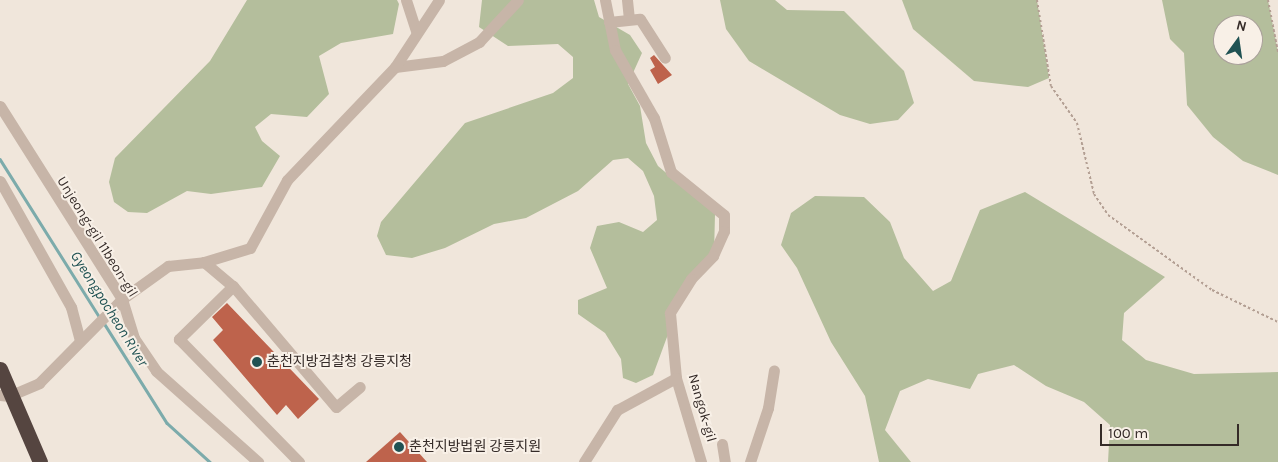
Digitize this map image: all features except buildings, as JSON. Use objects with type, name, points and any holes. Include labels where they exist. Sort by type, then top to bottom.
[{"type":"highway","points":[[0,369],[3,393],[40,462]]},
{"type":"street","points":[[406,0],[416,31]]},
{"type":"street","points":[[3,393],[39,384],[122,299],[168,266],[204,262],[250,248],[287,180],[396,67],[416,31],[439,0]]},
{"type":"street","points":[[396,67],[443,61],[479,42],[518,0]]},
{"type":"street","name":"Nangok-gil","points":[[605,0],[615,50],[654,118],[671,172],[724,215],[724,231],[713,256],[691,279],[670,313],[676,378],[701,462]]},
{"type":"street","points":[[627,0],[630,18]]},
{"type":"street","points":[[609,22],[630,18],[640,19],[665,58]]},
{"type":"street","name":"Unjeong-gil 11beon-gil","points":[[0,106],[122,299],[134,338],[156,371],[258,462]]},
{"type":"street","points":[[0,181],[71,307],[84,336]]},
{"type":"street","points":[[204,262],[233,286],[336,408],[360,388]]},
{"type":"street","points":[[233,286],[179,338],[295,460]]},
{"type":"street","points":[[750,462],[768,408],[774,370]]},
{"type":"street","points":[[584,462],[618,410],[676,378]]},
{"type":"street","points":[[722,444],[725,462]]},
{"type":"path","points":[[1037,0],[1051,86],[1077,123],[1094,194],[1108,215],[1212,290],[1278,322]]},
{"type":"path","points":[[1268,0],[1278,52]]},
{"type":"green space","points":[[247,0],[397,0],[399,4],[393,34],[341,43],[319,56],[329,94],[307,117],[271,114],[255,127],[262,141],[280,156],[262,187],[211,194],[187,191],[147,213],[128,212],[114,202],[109,182],[115,158],[210,61]]},
{"type":"green space","points":[[482,0],[594,0],[599,17],[630,35],[642,53],[628,84],[640,106],[646,143],[658,166],[715,214],[714,255],[681,299],[653,375],[636,383],[623,378],[621,359],[605,333],[578,314],[578,300],[607,288],[590,248],[597,226],[619,222],[643,232],[657,220],[654,196],[643,171],[628,158],[613,160],[578,191],[526,218],[494,224],[445,248],[412,258],[386,255],[377,236],[381,222],[465,123],[553,93],[573,78],[573,57],[558,44],[508,46],[479,27]]},
{"type":"green space","points":[[720,0],[775,0],[787,10],[844,11],[904,71],[914,103],[898,120],[870,124],[840,115],[749,61],[726,29]]},
{"type":"green space","points":[[902,0],[1037,0],[1049,78],[1028,87],[974,81],[913,29]]},
{"type":"green space","points":[[1162,0],[1268,0],[1278,52],[1278,175],[1243,161],[1213,137],[1187,105],[1184,53],[1170,39]]},
{"type":"green space","points":[[1025,192],[1165,277],[1124,313],[1122,340],[1146,360],[1194,374],[1278,372],[1278,462],[1108,462],[1110,425],[1084,402],[1046,386],[1014,365],[978,374],[970,389],[928,379],[900,391],[885,430],[911,462],[879,462],[865,396],[831,342],[797,268],[781,245],[791,213],[815,196],[864,197],[890,222],[904,258],[933,291],[951,281],[980,210]]},
{"type":"waterway","name":"Gyeongpocheon River","points":[[0,159],[99,316]]},
{"type":"waterway","name":"Gyeongpocheon River","points":[[104,323],[167,423],[210,462]]},
{"type":"place","name":"춘천지방검찰청 강릉지청","points":[[257,362]]},
{"type":"place","name":"춘천지방법원 강릉지원","points":[[399,447]]}]
